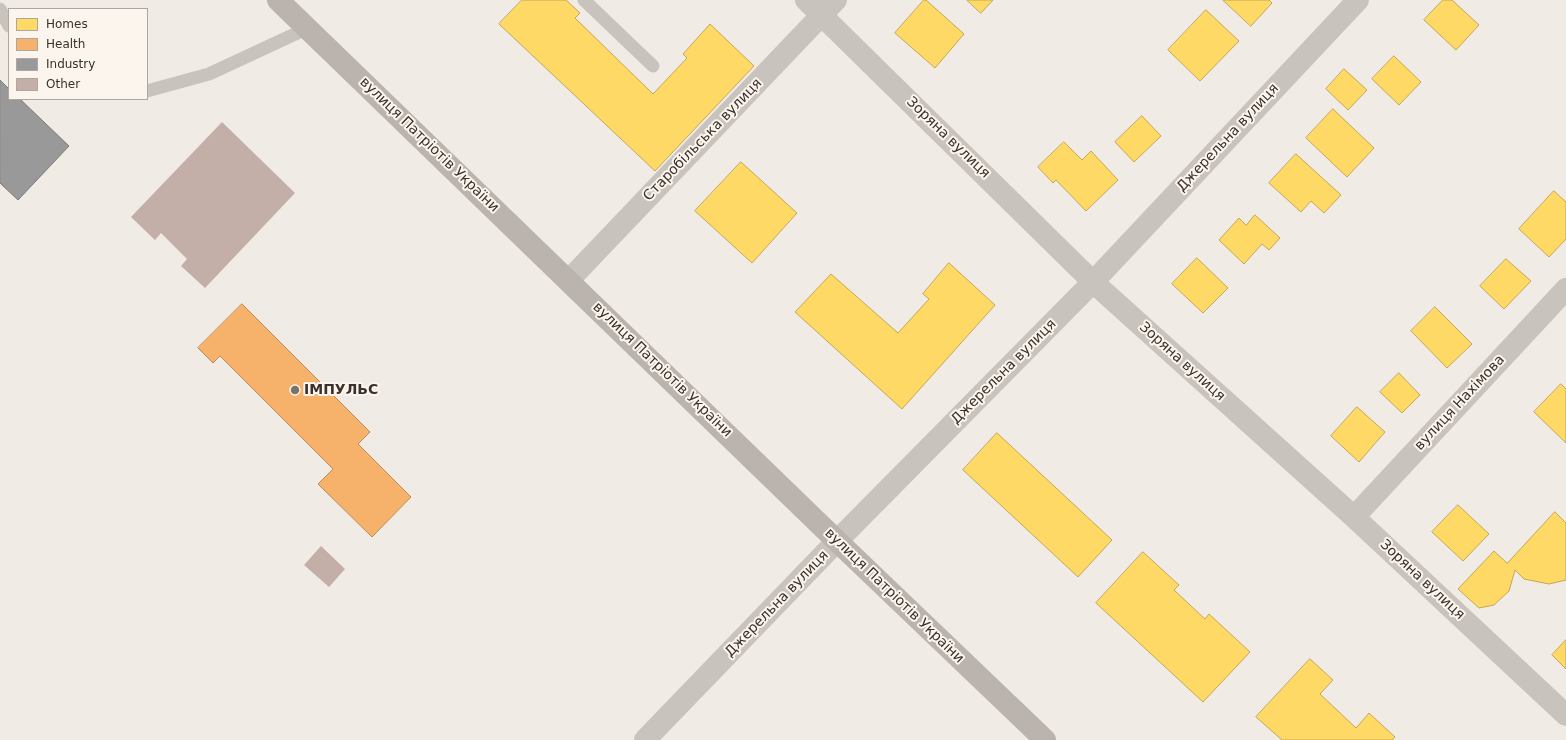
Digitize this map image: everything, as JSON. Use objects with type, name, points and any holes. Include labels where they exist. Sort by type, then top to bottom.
[{"type":"main road","name":"вулиця Патріотів України","points":[[278,0],[837,541],[1045,740]]},
{"type":"street","name":"Зоряна вулиця","points":[[806,0],[829,8],[1093,282],[1354,517],[1566,716]]},
{"type":"street","name":"Джерельна вулиця","points":[[645,740],[837,541],[1093,282],[1358,0]]},
{"type":"street","name":"Старобільська вулиця","points":[[569,280],[829,8]]},
{"type":"street","name":"вулиця Нахімова","points":[[1354,517],[1562,301]]},
{"type":"lane","points":[[584,0],[653,66]]},
{"type":"lane","points":[[0,9],[8,24]]},
{"type":"lane","points":[[148,91],[209,74],[308,28]]},
{"type":"building: Homes","points":[[522,0],[566,0],[580,13],[575,18],[653,94],[687,58],[683,54],[710,24],[754,66],[655,171],[499,24]]},
{"type":"building: Homes","points":[[924,0],[926,0],[964,34],[935,68],[895,33]]},
{"type":"building: Homes","points":[[967,0],[993,0],[981,13]]},
{"type":"building: Homes","points":[[1223,0],[1269,0],[1272,3],[1251,26]]},
{"type":"building: Homes","points":[[1443,0],[1452,0],[1479,25],[1456,50],[1424,20]]},
{"type":"building: Homes","points":[[1206,10],[1239,41],[1200,81],[1168,50]]},
{"type":"building: Homes","points":[[1394,56],[1421,82],[1399,105],[1372,79]]},
{"type":"building: Homes","points":[[1344,69],[1367,90],[1348,110],[1326,89]]},
{"type":"building: Homes","points":[[1333,109],[1374,148],[1347,177],[1306,138]]},
{"type":"building: Homes","points":[[1142,116],[1161,136],[1134,162],[1115,142]]},
{"type":"building: Homes","points":[[1064,142],[1082,160],[1091,151],[1118,180],[1086,211],[1056,180],[1053,183],[1038,167]]},
{"type":"building: Homes","points":[[1296,154],[1341,195],[1324,213],[1311,201],[1301,212],[1269,183]]},
{"type":"building: Homes","points":[[741,162],[797,213],[752,263],[695,211]]},
{"type":"building: Homes","points":[[1554,191],[1566,202],[1566,239],[1549,257],[1519,229]]},
{"type":"building: Homes","points":[[1255,215],[1280,238],[1269,250],[1262,244],[1244,264],[1219,240],[1239,218],[1246,225]]},
{"type":"building: Homes","points":[[1197,258],[1228,288],[1203,313],[1172,284]]},
{"type":"building: Homes","points":[[1506,259],[1531,281],[1504,309],[1480,286]]},
{"type":"building: Homes","points":[[949,263],[995,305],[902,409],[795,312],[831,274],[898,333],[929,299],[923,294]]},
{"type":"building: Homes","points":[[1435,307],[1472,344],[1447,368],[1411,331]]},
{"type":"building: Homes","points":[[1399,373],[1420,395],[1402,413],[1380,392]]},
{"type":"building: Homes","points":[[1561,384],[1566,389],[1566,443],[1534,412]]},
{"type":"building: Homes","points":[[1357,407],[1385,432],[1359,462],[1331,436]]},
{"type":"building: Homes","points":[[997,433],[1112,540],[1078,577],[963,470]]},
{"type":"building: Homes","points":[[1458,505],[1489,534],[1463,561],[1432,532]]},
{"type":"building: Homes","points":[[1555,512],[1566,523],[1566,580],[1549,584],[1524,579],[1515,570],[1509,591],[1494,605],[1479,608],[1458,589],[1494,551],[1507,563]]},
{"type":"building: Homes","points":[[1143,552],[1179,585],[1174,590],[1205,619],[1209,614],[1250,652],[1203,702],[1096,603]]},
{"type":"building: Homes","points":[[1566,640],[1566,669],[1552,655]]},
{"type":"building: Homes","points":[[1310,659],[1333,680],[1320,694],[1356,728],[1369,713],[1395,737],[1392,740],[1282,740],[1256,717]]},
{"type":"building: Health","points":[[242,304],[370,432],[358,444],[411,497],[372,537],[318,484],[333,469],[220,356],[213,363],[198,348]]},
{"type":"building: Industry","points":[[0,80],[8,88],[8,100],[21,100],[69,146],[18,200],[0,183]]},
{"type":"building: Other","points":[[222,122],[295,193],[205,288],[181,266],[187,259],[161,233],[155,240],[131,217]]},
{"type":"building: Other","points":[[321,546],[345,569],[329,587],[304,565]]},
{"type":"place","name":"ІМПУЛЬС","points":[[295,390]]}]
